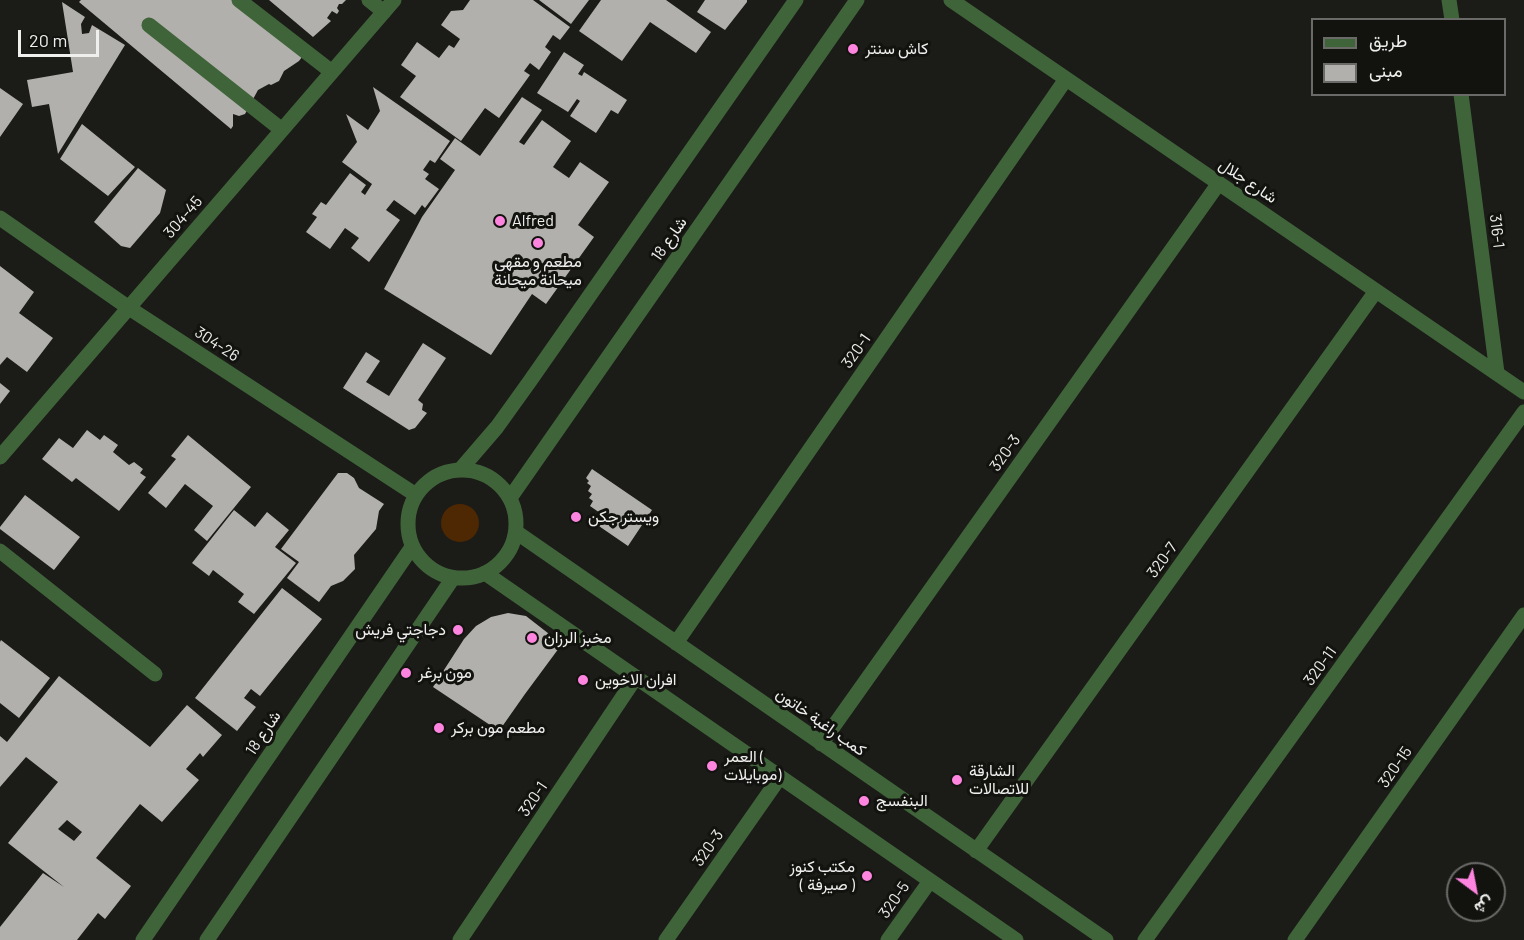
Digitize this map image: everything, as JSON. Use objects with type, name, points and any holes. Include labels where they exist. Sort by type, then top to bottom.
[{"type":"street","points":[[239,0],[332,72]]},
{"type":"street","points":[[369,0],[384,12]]},
{"type":"street","name":"304-45","points":[[0,457],[394,0]]},
{"type":"street","name":"شارع 18","points":[[460,470],[497,427],[530,381],[796,0]]},
{"type":"street","name":"شارع 18","points":[[510,498],[857,0]]},
{"type":"street","name":"شارع جلال","points":[[951,0],[1524,392]]},
{"type":"street","points":[[1449,0],[1452,18]]},
{"type":"street","points":[[149,25],[282,130]]},
{"type":"street","name":"320-1","points":[[676,643],[1066,79]]},
{"type":"street","name":"316-1","points":[[1461,96],[1497,373]]},
{"type":"street","name":"320-3","points":[[821,744],[1219,183]]},
{"type":"street","name":"304-26","points":[[0,218],[129,308],[416,495]]},
{"type":"street","name":"320-7","points":[[976,851],[1376,291]]},
{"type":"street","name":"320-11","points":[[1145,940],[1524,412]]},
{"type":"street","points":[[460,470],[489,477],[501,486],[510,498],[516,520],[516,532],[506,556],[485,573],[464,579],[440,574],[429,567],[412,547],[408,534],[410,506],[416,495],[435,477],[460,470]]},
{"type":"street","name":"كمب راغبة خاتون","points":[[516,532],[1106,940]]},
{"type":"street","name":"شارع 18","points":[[143,940],[412,547]]},
{"type":"street","points":[[0,551],[155,674]]},
{"type":"street","points":[[485,573],[1016,940]]},
{"type":"street","points":[[207,940],[453,578]]},
{"type":"street","name":"320-15","points":[[1295,940],[1524,615]]},
{"type":"street","name":"320-1","points":[[460,940],[636,677]]},
{"type":"street","name":"320-3","points":[[666,940],[780,777]]},
{"type":"street","name":"320-5","points":[[888,940],[930,880]]},
{"type":"shaded area","points":[[460,504],[473,510],[479,523],[473,536],[460,542],[447,536],[441,523],[447,510]]},
{"type":"building","points":[[81,0],[248,0],[308,49],[299,61],[284,71],[279,81],[258,90],[245,114],[239,116],[233,114],[231,129],[79,2]]},
{"type":"building","points":[[269,0],[346,0],[339,4],[337,14],[332,11],[327,18],[331,21],[313,37]]},
{"type":"building","points":[[470,0],[533,0],[570,27],[560,40],[553,35],[545,47],[551,52],[539,70],[530,63],[524,71],[530,75],[499,118],[485,108],[461,141],[400,97],[416,76],[401,65],[417,42],[439,58],[449,45],[454,48],[460,39],[441,25],[451,11],[463,10]]},
{"type":"building","points":[[539,0],[589,0],[571,24]]},
{"type":"building","points":[[601,0],[666,0],[711,32],[696,53],[650,22],[622,61],[579,31]]},
{"type":"building","points":[[705,0],[747,0],[747,2],[725,30],[697,12]]},
{"type":"building","points":[[62,2],[85,17],[81,24],[82,34],[89,33],[92,25],[125,45],[58,154],[49,104],[32,107],[27,80],[73,72]]},
{"type":"building","points":[[564,52],[584,65],[578,74],[582,76],[584,72],[627,100],[618,114],[611,110],[596,133],[570,116],[580,101],[577,99],[568,112],[537,93]]},
{"type":"building","points":[[373,87],[450,141],[435,163],[430,160],[423,170],[429,174],[425,179],[439,189],[425,208],[422,205],[415,215],[394,200],[386,210],[400,220],[369,262],[351,248],[359,238],[345,228],[330,249],[306,232],[317,217],[312,214],[321,202],[326,205],[350,173],[366,185],[361,192],[365,195],[372,184],[342,162],[357,142],[346,114],[368,130],[380,111]]},
{"type":"building","points":[[0,88],[23,104],[0,137]]},
{"type":"building","points":[[522,97],[542,110],[519,142],[524,145],[542,120],[571,141],[553,167],[569,178],[580,162],[609,182],[578,225],[594,237],[546,304],[532,294],[491,355],[384,289],[422,217],[455,170],[440,159],[455,138],[480,156]]},
{"type":"building","points":[[82,124],[135,167],[108,196],[60,159]]},
{"type":"building","points":[[138,168],[166,190],[160,213],[130,248],[121,246],[94,222]]},
{"type":"building","points":[[0,266],[34,292],[19,313],[53,338],[27,372],[7,357],[0,365]]},
{"type":"building","points":[[423,343],[446,358],[418,400],[423,404],[422,410],[427,413],[415,428],[409,430],[343,388],[366,352],[380,361],[366,382],[389,396]]},
{"type":"building","points":[[0,383],[10,391],[0,404]]},
{"type":"building","points":[[87,430],[100,440],[104,435],[118,445],[113,452],[129,465],[134,462],[143,469],[140,473],[146,477],[119,511],[76,478],[72,482],[42,459],[59,438],[73,448]]},
{"type":"building","points":[[188,435],[251,487],[207,541],[194,530],[213,506],[185,484],[166,508],[148,493],[176,459],[171,456]]},
{"type":"building","points":[[592,469],[652,510],[628,546],[593,522],[600,513],[590,506],[593,501],[589,498],[592,494],[588,491],[591,486],[587,483],[589,481],[586,478]]},
{"type":"building","points":[[338,473],[347,473],[354,478],[359,488],[384,504],[379,511],[376,529],[354,555],[355,569],[343,581],[331,586],[319,602],[287,578],[299,562],[281,549]]},
{"type":"building","points":[[25,495],[80,537],[54,570],[0,529]]},
{"type":"building","points":[[234,510],[255,527],[267,512],[289,530],[275,547],[296,563],[254,614],[238,602],[244,594],[213,570],[209,576],[192,563]]},
{"type":"building","points":[[282,588],[322,619],[260,696],[251,689],[244,698],[256,707],[237,731],[195,698]]},
{"type":"building","points":[[508,613],[526,616],[562,644],[499,731],[433,687],[464,639],[476,626],[491,617]]},
{"type":"building","points":[[1,640],[50,678],[19,718],[0,703]]},
{"type":"building","points":[[59,676],[150,747],[187,705],[222,735],[203,757],[200,753],[186,769],[199,780],[162,822],[140,804],[96,858],[131,886],[105,919],[98,913],[77,940],[0,940],[0,927],[43,873],[64,887],[8,843],[58,782],[26,757],[0,787],[0,736],[7,742]],"holes":[[[67,820],[82,832],[74,841],[58,829]]]},
{"type":"place","name":"كاش سنتر","points":[[853,49]]},
{"type":"place","name":"Alfred","points":[[500,221]]},
{"type":"place","name":"مطعم و مقهى ميحانة ميحانة","points":[[538,243]]},
{"type":"place","name":"ويستر جكن","points":[[576,517]]},
{"type":"place","name":"دجاجتي فريش","points":[[458,630]]},
{"type":"place","name":"مخبز الرزان","points":[[532,638]]},
{"type":"place","name":"مون برغر","points":[[406,673]]},
{"type":"place","name":"افران الاخوين","points":[[583,680]]},
{"type":"place","name":"مطعم مون بركر","points":[[439,728]]},
{"type":"place","name":"العمر ( موبايلات)","points":[[712,766]]},
{"type":"place","name":"الشارقة للاتصالات","points":[[957,780]]},
{"type":"place","name":"البنفسج","points":[[864,801]]},
{"type":"place","name":"مكتب كنوز ( صيرفة )","points":[[867,876]]}]
